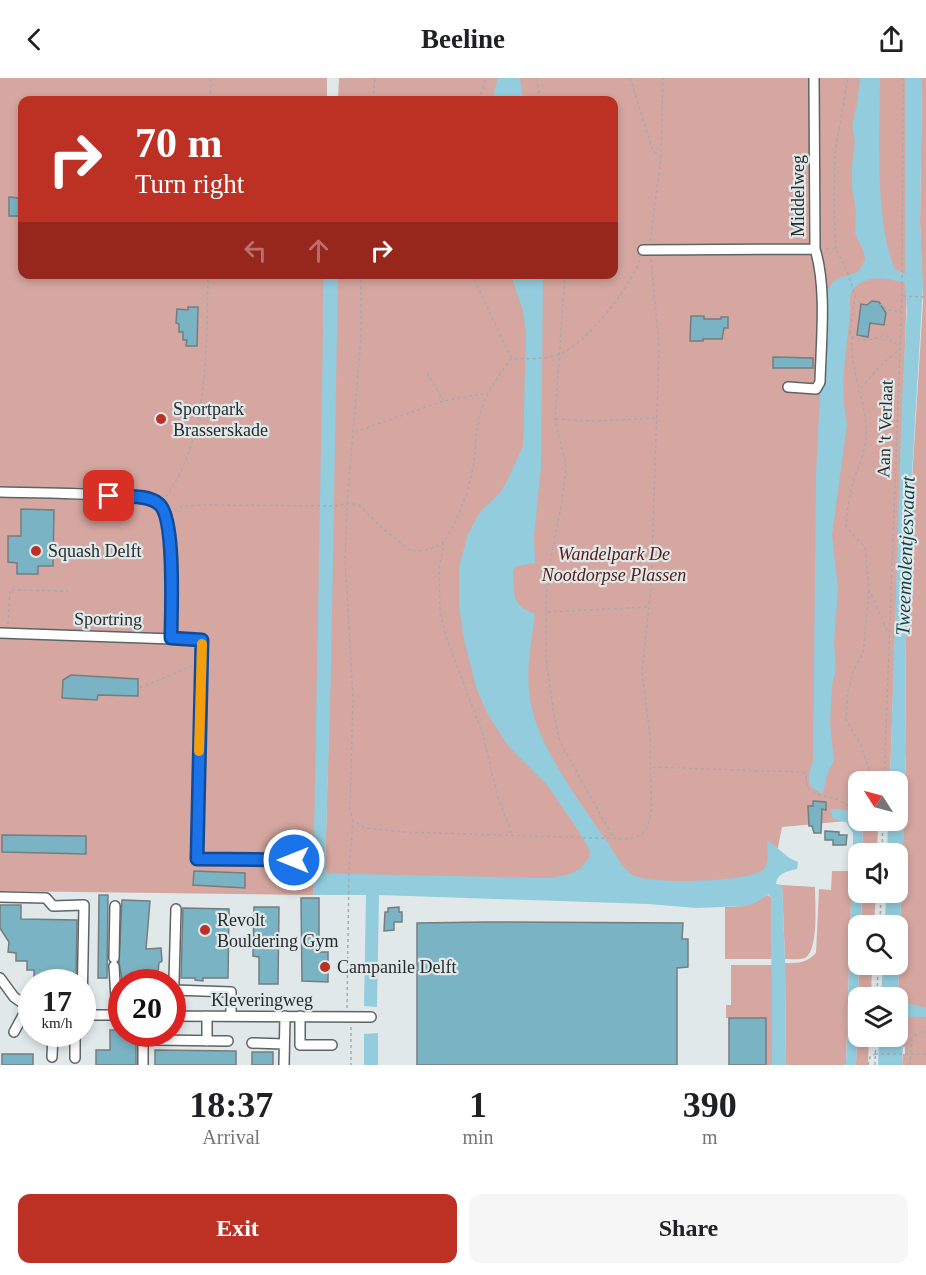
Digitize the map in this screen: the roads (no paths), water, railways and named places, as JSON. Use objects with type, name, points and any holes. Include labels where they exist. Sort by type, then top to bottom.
[{"type":"street","name":"Middelweg","points":[[647,250],[815,249],[814,78]]},
{"type":"street","points":[[788,387],[816,389],[820,382],[820,264],[815,249]]},
{"type":"street","points":[[0,492],[130,497],[152,500],[163,509],[171,555],[171,638]]},
{"type":"street","name":"Sportring","points":[[4,633],[202,640],[197,859],[294,860]]},
{"type":"street","points":[[0,897],[46,898],[53,906],[84,905],[83,969]]},
{"type":"street","points":[[114,969],[115,906]]},
{"type":"street","points":[[175,969],[176,909]]},
{"type":"street","points":[[0,978],[18,1000]]},
{"type":"street","points":[[186,990],[231,992],[231,1016]]},
{"type":"street","name":"Kleveringweg","points":[[186,1016],[371,1017]]},
{"type":"street","points":[[207,1016],[207,1041]]},
{"type":"street","points":[[284,1065],[285,1016]]},
{"type":"street","points":[[300,1016],[300,1045],[332,1045]]},
{"type":"street","points":[[14,1032],[18,1026]]},
{"type":"street","points":[[186,1041],[228,1041]]},
{"type":"street","points":[[252,1043],[284,1044]]},
{"type":"street","points":[[52,1047],[52,1057]]},
{"type":"street","points":[[75,1047],[75,1058]]},
{"type":"street","points":[[143,1047],[143,1065]]},
{"type":"water","points":[[498,78],[520,78],[522,96],[493,96]]},
{"type":"water","name":"Tweemolentjesvaart","points":[[860,78],[880,78],[879,149],[884,226],[888,249],[895,269],[905,274],[905,78],[922,78],[920,223],[923,286],[905,594],[905,771],[890,771],[907,308],[905,283],[871,279],[858,285],[850,298],[844,382],[847,424],[832,535],[838,589],[834,642],[836,668],[832,686],[830,723],[834,760],[827,775],[823,793],[813,788],[809,781],[813,761],[816,475],[825,292],[835,280],[858,272],[865,260],[864,252],[855,233],[856,210],[852,188],[855,143],[852,126]]},
{"type":"water","points":[[324,279],[338,279],[325,871],[354,874],[548,878],[567,875],[580,869],[589,858],[590,851],[580,833],[548,786],[509,747],[487,713],[476,687],[464,639],[459,606],[459,567],[468,534],[480,512],[505,485],[523,446],[526,333],[523,311],[512,279],[543,279],[541,467],[534,536],[535,563],[517,566],[513,570],[515,598],[527,611],[535,614],[528,673],[532,709],[545,743],[564,778],[622,865],[633,875],[658,880],[698,881],[754,874],[763,870],[767,864],[767,840],[798,862],[797,869],[778,877],[776,884],[782,885],[786,1065],[772,1065],[771,897],[769,894],[745,906],[696,908],[648,904],[379,895],[377,1007],[364,1006],[366,895],[313,895]]},
{"type":"water","points":[[830,809],[848,811],[848,825],[846,822],[833,819]]},
{"type":"water","points":[[852,831],[862,831],[863,843],[853,843]]},
{"type":"water","points":[[888,831],[903,831],[903,843],[887,843]]},
{"type":"water","points":[[851,903],[862,903],[861,915],[851,915]]},
{"type":"water","points":[[886,903],[901,903],[901,915],[885,915]]},
{"type":"water","points":[[849,975],[859,975],[858,987],[848,987]]},
{"type":"water","points":[[882,975],[899,975],[898,987],[882,987]]},
{"type":"water","points":[[848,1000],[848,1047],[857,1047],[856,1065],[846,1065]]},
{"type":"water","points":[[908,1003],[926,1008],[926,1017],[908,1018]]},
{"type":"water","points":[[378,1033],[378,1065],[364,1065],[364,1034]]},
{"type":"water","points":[[879,1047],[903,1047],[902,1065],[878,1065]]},
{"type":"place","name":"Sportpark Brasserskade","points":[[161,419]]},
{"type":"place","name":"Squash Delft","points":[[36,551]]},
{"type":"place","name":"Revolt Bouldering Gym","points":[[205,930]]},
{"type":"place","name":"Campanile Delft","points":[[325,967]]},
{"type":"park label","name":"Wandelpark De Nootdorpse Plassen","points":[[614,564]]}]
